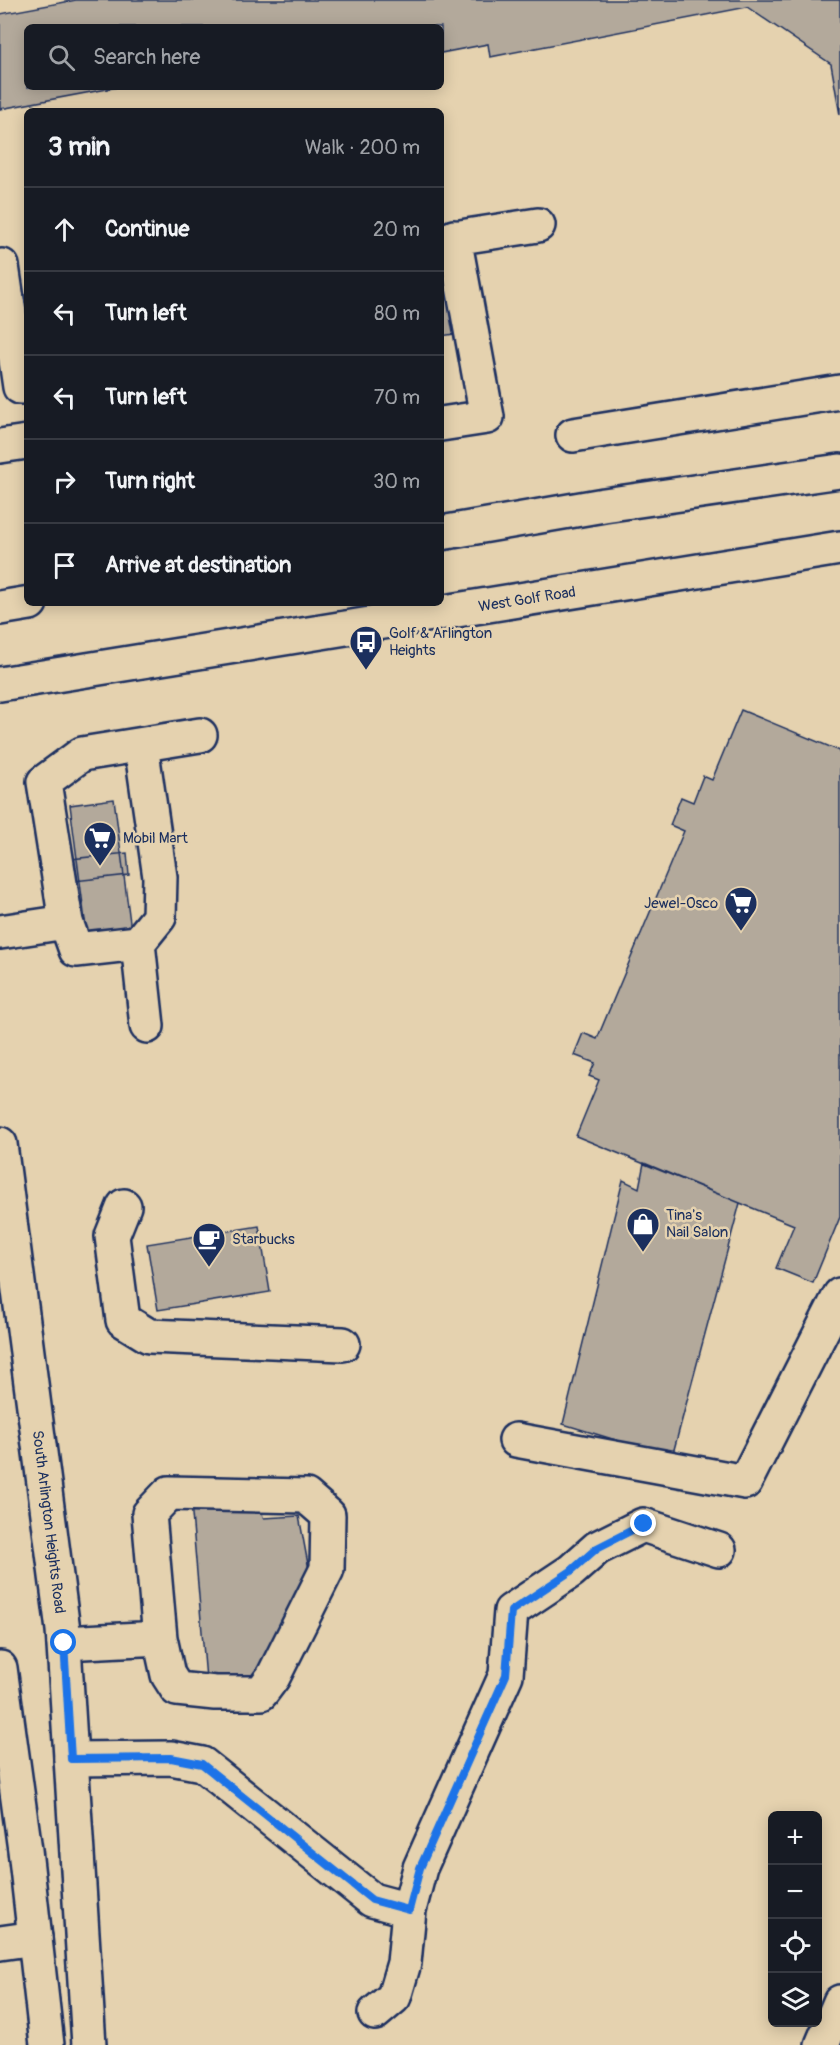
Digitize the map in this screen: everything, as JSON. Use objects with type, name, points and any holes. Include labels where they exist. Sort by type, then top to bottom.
[{"type":"main road","points":[[444,424],[487,417],[448,238],[538,225]]},
{"type":"main road","points":[[10,260],[20,387],[24,386]]},
{"type":"main road","points":[[573,435],[840,392]]},
{"type":"main road","points":[[0,446],[24,442]]},
{"type":"main road","points":[[444,532],[603,505],[840,471]]},
{"type":"main road","name":"West Golf Road","points":[[0,684],[840,548]]},
{"type":"main road","points":[[0,608],[24,604]]},
{"type":"main road","points":[[141,745],[160,877],[159,917],[138,943],[76,950],[66,922],[44,782],[82,754],[200,735]]},
{"type":"main road","points":[[0,932],[66,922]]},
{"type":"main road","points":[[138,943],[147,1026]]},
{"type":"main road","name":"South Arlington Heights Road","points":[[0,1144],[64,1643],[89,2045]]},
{"type":"main road","points":[[124,1206],[112,1236],[123,1320],[132,1326],[148,1336],[343,1344]]},
{"type":"main road","points":[[516,1440],[745,1482],[840,1295]]},
{"type":"main road","points":[[169,1493],[306,1496],[328,1515],[327,1569],[273,1677],[261,1692],[215,1693],[177,1689],[168,1676],[160,1638],[149,1515],[169,1493]]},
{"type":"main road","points":[[375,2013],[394,1997],[404,1963],[409,1910],[420,1868],[506,1675],[511,1611],[571,1571],[597,1548],[644,1524],[719,1550]]},
{"type":"main road","points":[[64,1643],[160,1638]]},
{"type":"main road","points":[[0,1668],[47,2045]]},
{"type":"main road","points":[[71,1759],[171,1758],[202,1764],[372,1900],[409,1910]]},
{"type":"main road","points":[[0,1943],[35,1938]]},
{"type":"main road","points":[[822,2045],[840,2002]]},
{"type":"building","points":[[76,0],[840,0],[840,115],[831,64],[747,7],[490,57],[488,44],[444,52],[444,24],[24,24],[24,90],[102,90],[0,109],[0,14]]},
{"type":"building","points":[[444,291],[478,295],[482,330],[444,336]]},
{"type":"building","name":"Jewel-Osco","points":[[741,710],[840,751],[840,1217],[813,1283],[776,1268],[794,1225],[576,1136],[599,1080],[589,1076],[595,1063],[574,1055],[583,1033],[597,1039],[684,831],[670,825],[681,797],[693,802],[703,776],[712,780]]},
{"type":"building","points":[[114,799],[131,930],[87,936],[70,805]]},
{"type":"building","name":"Mobil Mart","points":[[127,853],[129,875],[74,881],[71,859]]},
{"type":"building","points":[[644,1163],[740,1203],[672,1457],[563,1424],[623,1180],[639,1188]]},
{"type":"building","name":"Starbucks","points":[[259,1226],[270,1292],[158,1310],[147,1244]]},
{"type":"building","points":[[191,1502],[261,1505],[263,1518],[299,1516],[310,1575],[256,1677],[206,1679]]},
{"type":"place","name":"Golf & Arlington Heights","points":[[366,671]]},
{"type":"place","name":"Mobil Mart","points":[[100,867]]},
{"type":"place","name":"Jewel-Osco","points":[[741,932]]},
{"type":"place","name":"Tina's Nail Salon","points":[[643,1253]]},
{"type":"place","name":"Starbucks","points":[[209,1268]]},
{"type":"route","points":[[64,1643],[71,1759],[171,1758],[202,1764],[372,1900],[409,1910],[420,1868],[506,1675],[511,1611],[571,1571],[597,1548],[644,1524]]}]
